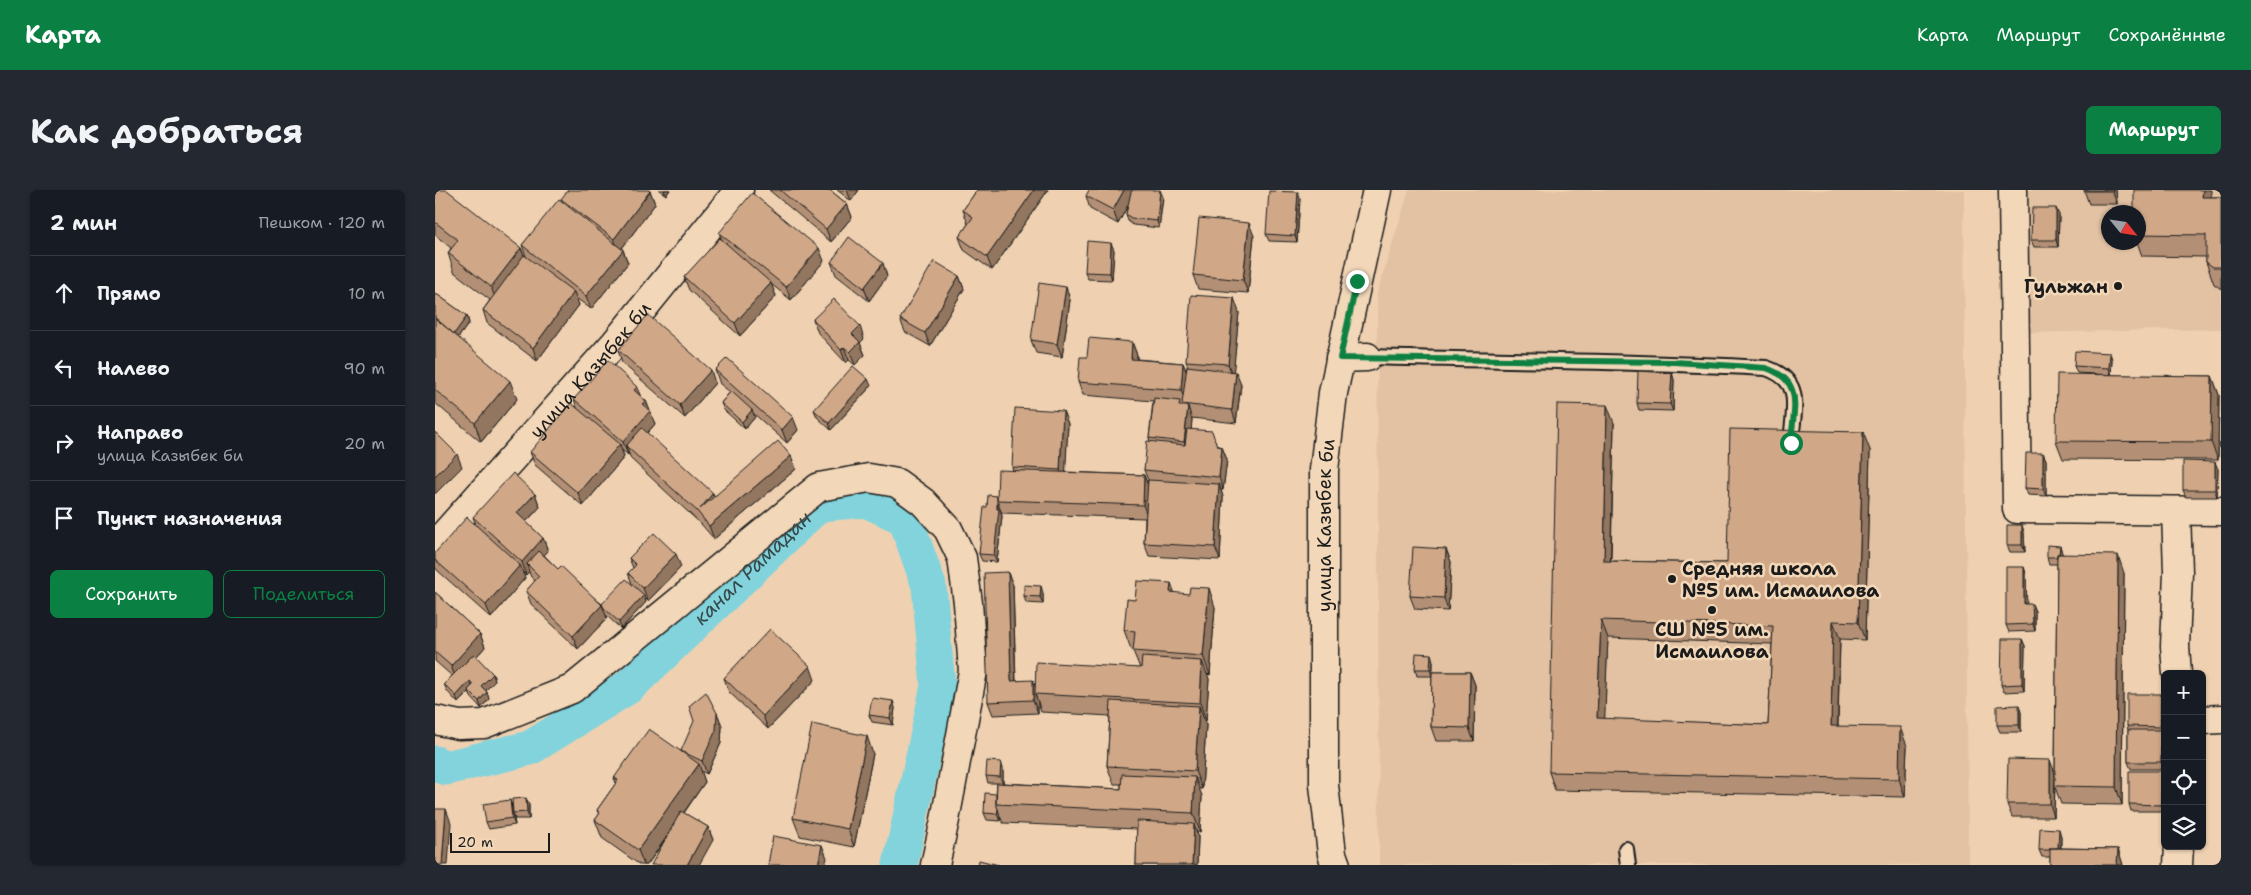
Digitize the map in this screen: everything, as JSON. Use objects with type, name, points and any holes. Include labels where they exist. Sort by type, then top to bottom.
[{"type":"street","name":"улица Казыбек би","points":[[435,544],[615,342],[739,190]]},
{"type":"street","name":"улица Казыбек би","points":[[1337,865],[1333,854],[1324,785],[1324,470],[1333,393],[1377,190]]},
{"type":"street","points":[[2013,190],[2017,508],[2221,511]]},
{"type":"street","points":[[1340,358],[1367,357]]},
{"type":"street","points":[[435,720],[459,725],[484,724],[572,689],[819,487],[869,478],[897,482],[923,502],[948,529],[962,558],[968,603],[973,671],[935,865]]},
{"type":"street","points":[[2176,511],[2178,572],[2175,646],[2177,670]]},
{"type":"street","points":[[2206,720],[2221,718]]},
{"type":"street","points":[[2178,865],[2179,850]]},
{"type":"lane","points":[[1367,357],[1579,363],[1675,362],[1766,368],[1779,372],[1789,380],[1794,391],[1791,443]]},
{"type":"lane","points":[[1627,849],[1628,865]]},
{"type":"shaded area","name":"Средняя школа №5 им. Исмаилова","points":[[1409,190],[1964,190],[1968,865],[1379,865],[1377,293]]},
{"type":"shaded area","name":"Гульжан","points":[[2018,190],[2221,190],[2221,329],[2015,333]]},
{"type":"building","points":[[435,190],[447,190],[521,248],[491,287],[448,253],[458,240],[435,222]]},
{"type":"building","points":[[568,190],[650,191],[614,239],[561,199]]},
{"type":"building","points":[[780,190],[830,190],[847,204],[826,229]]},
{"type":"building","points":[[977,190],[1034,190],[987,257],[959,237],[973,217],[963,210]]},
{"type":"building","points":[[1089,190],[1124,190],[1113,210],[1086,196]]},
{"type":"building","points":[[1133,190],[1160,190],[1157,221],[1131,218],[1126,214]]},
{"type":"building","points":[[2112,190],[2112,191],[2084,191]]},
{"type":"building","points":[[2134,190],[2203,190],[2202,197],[2221,197],[2221,267],[2213,267],[2206,262],[2206,235],[2146,234],[2146,205],[2134,205]]},
{"type":"building","points":[[1269,191],[1298,192],[1295,236],[1266,234]]},
{"type":"building","points":[[752,193],[819,248],[786,287],[719,233]]},
{"type":"building","points":[[559,199],[623,250],[586,296],[522,245]]},
{"type":"building","points":[[2032,208],[2056,208],[2056,240],[2031,240]]},
{"type":"building","points":[[1199,218],[1249,223],[1243,280],[1193,275]]},
{"type":"building","points":[[849,237],[883,263],[864,288],[831,262]]},
{"type":"building","points":[[720,238],[771,283],[735,323],[684,277]]},
{"type":"building","points":[[1087,241],[1111,243],[1110,273],[1085,272]]},
{"type":"building","points":[[524,255],[574,292],[533,348],[483,310]]},
{"type":"building","points":[[934,261],[959,276],[925,333],[900,319]]},
{"type":"building","points":[[1039,283],[1066,287],[1057,344],[1031,340]]},
{"type":"building","points":[[435,293],[467,316],[454,334],[435,318]]},
{"type":"building","points":[[1191,295],[1234,298],[1228,364],[1186,361]]},
{"type":"building","points":[[834,299],[860,326],[852,334],[860,342],[850,352],[844,347],[841,350],[813,319]]},
{"type":"building","points":[[648,315],[711,370],[680,405],[618,350]]},
{"type":"building","points":[[435,318],[510,381],[475,423],[435,390]]},
{"type":"building","points":[[1089,338],[1132,342],[1131,359],[1183,363],[1181,390],[1078,382],[1080,357],[1087,357]]},
{"type":"building","points":[[2075,351],[2110,353],[2109,368],[2074,366]]},
{"type":"building","points":[[727,358],[793,417],[782,430],[715,370]]},
{"type":"building","points":[[608,360],[637,387],[634,390],[646,401],[642,404],[650,411],[623,442],[574,399]]},
{"type":"building","points":[[853,366],[868,379],[829,423],[814,410]]},
{"type":"building","points":[[1187,366],[1236,372],[1232,410],[1182,404]]},
{"type":"building","points":[[1638,371],[1672,373],[1670,404],[1637,403]]},
{"type":"building","points":[[2057,374],[2212,376],[2211,442],[2056,441]]},
{"type":"building","points":[[731,391],[752,410],[742,422],[721,403]]},
{"type":"building","points":[[1154,398],[1180,401],[1179,406],[1188,406],[1184,442],[1149,438]]},
{"type":"building","points":[[571,403],[620,444],[578,493],[530,452]]},
{"type":"building","name":"СШ №5 им. Исмаилова","points":[[1557,404],[1607,405],[1604,561],[1727,563],[1730,429],[1863,432],[1858,622],[1833,621],[1831,726],[1900,727],[1899,779],[1549,772]],"holes":[[[1601,620],[1773,626],[1768,725],[1597,718]]]},
{"type":"building","points":[[1015,408],[1063,411],[1060,470],[1012,467]]},
{"type":"building","points":[[642,428],[713,493],[700,509],[778,441],[791,456],[709,526],[697,511],[626,446]]},
{"type":"building","points":[[1187,429],[1212,431],[1217,446],[1222,447],[1219,477],[1144,470],[1147,441],[1185,445]]},
{"type":"building","points":[[435,432],[457,454],[435,476]]},
{"type":"building","points":[[2026,453],[2043,453],[2043,489],[2025,488]]},
{"type":"building","points":[[2183,461],[2215,462],[2215,490],[2183,490]]},
{"type":"building","points":[[998,470],[1144,475],[1143,505],[997,500]]},
{"type":"building","points":[[513,473],[535,494],[517,513],[543,538],[522,562],[473,517]]},
{"type":"building","points":[[1148,480],[1219,484],[1215,547],[1144,543]]},
{"type":"building","points":[[988,495],[997,496],[997,509],[999,509],[994,555],[979,554],[984,507],[987,507]]},
{"type":"building","points":[[467,517],[520,565],[486,605],[435,560],[435,553]]},
{"type":"building","points":[[2007,525],[2022,525],[2022,545],[2007,545]]},
{"type":"building","points":[[654,533],[676,554],[643,588],[628,573],[636,565],[629,558]]},
{"type":"building","points":[[2047,545],[2060,546],[2057,557],[2047,557]]},
{"type":"building","points":[[1413,547],[1446,549],[1444,598],[1410,596]]},
{"type":"building","points":[[539,551],[558,569],[561,566],[602,605],[573,636],[526,591],[539,576],[527,564]]},
{"type":"building","points":[[2057,554],[2118,555],[2116,787],[2055,786]]},
{"type":"building","points":[[2006,567],[2024,567],[2024,604],[2032,604],[2033,624],[2006,625]]},
{"type":"building","points":[[1008,572],[1011,681],[1033,680],[1033,700],[988,702],[984,573]]},
{"type":"building","points":[[626,579],[644,595],[619,622],[602,604]]},
{"type":"building","points":[[1137,581],[1171,583],[1170,592],[1189,594],[1190,587],[1209,588],[1203,656],[1133,651],[1135,631],[1124,630],[1127,599],[1135,600]]},
{"type":"building","points":[[1024,585],[1041,586],[1040,597],[1024,596]]},
{"type":"building","points":[[435,592],[480,634],[451,666],[435,652]]},
{"type":"building","points":[[770,629],[810,666],[763,716],[724,678]]},
{"type":"building","points":[[2002,639],[2022,639],[2022,684],[2001,685]]},
{"type":"building","points":[[1416,653],[1431,654],[1430,669],[1415,669]]},
{"type":"building","points":[[474,654],[493,674],[481,686],[487,692],[479,701],[468,690],[473,685],[470,681],[456,696],[444,684]]},
{"type":"building","points":[[1142,657],[1202,661],[1200,703],[1035,694],[1036,662],[1141,668]]},
{"type":"building","points":[[1432,672],[1470,672],[1469,728],[1431,727]]},
{"type":"building","points":[[706,692],[717,713],[716,730],[702,761],[681,751],[694,721],[689,706]]},
{"type":"building","points":[[2127,694],[2161,694],[2160,727],[2127,726]]},
{"type":"building","points":[[872,698],[893,701],[890,718],[869,715]]},
{"type":"building","points":[[1111,701],[1199,706],[1195,771],[1107,766]]},
{"type":"building","points":[[2019,705],[2019,725],[1997,725],[1997,706]]},
{"type":"building","points":[[812,724],[867,736],[848,829],[793,818]]},
{"type":"building","points":[[649,729],[699,764],[638,850],[595,820],[600,813],[597,810],[618,780],[614,778]]},
{"type":"building","points":[[2128,730],[2161,730],[2161,762],[2128,762]]},
{"type":"building","points":[[2008,759],[2050,760],[2050,804],[2007,804]]},
{"type":"building","points":[[987,761],[1001,762],[1000,777],[986,776]]},
{"type":"building","points":[[2129,771],[2161,771],[2161,805],[2129,804]]},
{"type":"building","points":[[1122,774],[1195,777],[1193,813],[996,804],[997,783],[1121,789]]},
{"type":"building","points":[[985,793],[996,794],[997,814],[984,813]]},
{"type":"building","points":[[526,798],[527,812],[513,813],[512,799]]},
{"type":"building","points":[[510,800],[512,818],[486,822],[483,804]]},
{"type":"building","points":[[435,809],[446,809],[442,865],[435,864]]},
{"type":"building","points":[[681,811],[708,827],[687,865],[651,865]]},
{"type":"building","points":[[1137,821],[1194,824],[1192,865],[1136,865]]},
{"type":"building","points":[[2040,828],[2059,829],[2058,848],[2039,850]]},
{"type":"building","points":[[773,836],[822,845],[818,865],[768,865]]},
{"type":"building","points":[[2050,848],[2118,849],[2117,865],[2050,865]]},
{"type":"building","points":[[979,860],[999,865],[978,865]]},
{"type":"waterway","name":"канал Рамадан","points":[[435,763],[446,768],[530,748],[628,687],[819,504],[866,500],[905,518],[929,586],[938,686],[900,865]]},
{"type":"place","name":"Гульжан","points":[[2118,286]]},
{"type":"place","name":"Средняя школа №5 им. Исмаилова","points":[[1672,579]]},
{"type":"place","name":"СШ №5 им. Исмаилова","points":[[1712,610]]},
{"type":"route","points":[[1357,281],[1340,358],[1367,357],[1579,363],[1675,362],[1766,368],[1779,372],[1789,380],[1794,391],[1791,443]]}]
